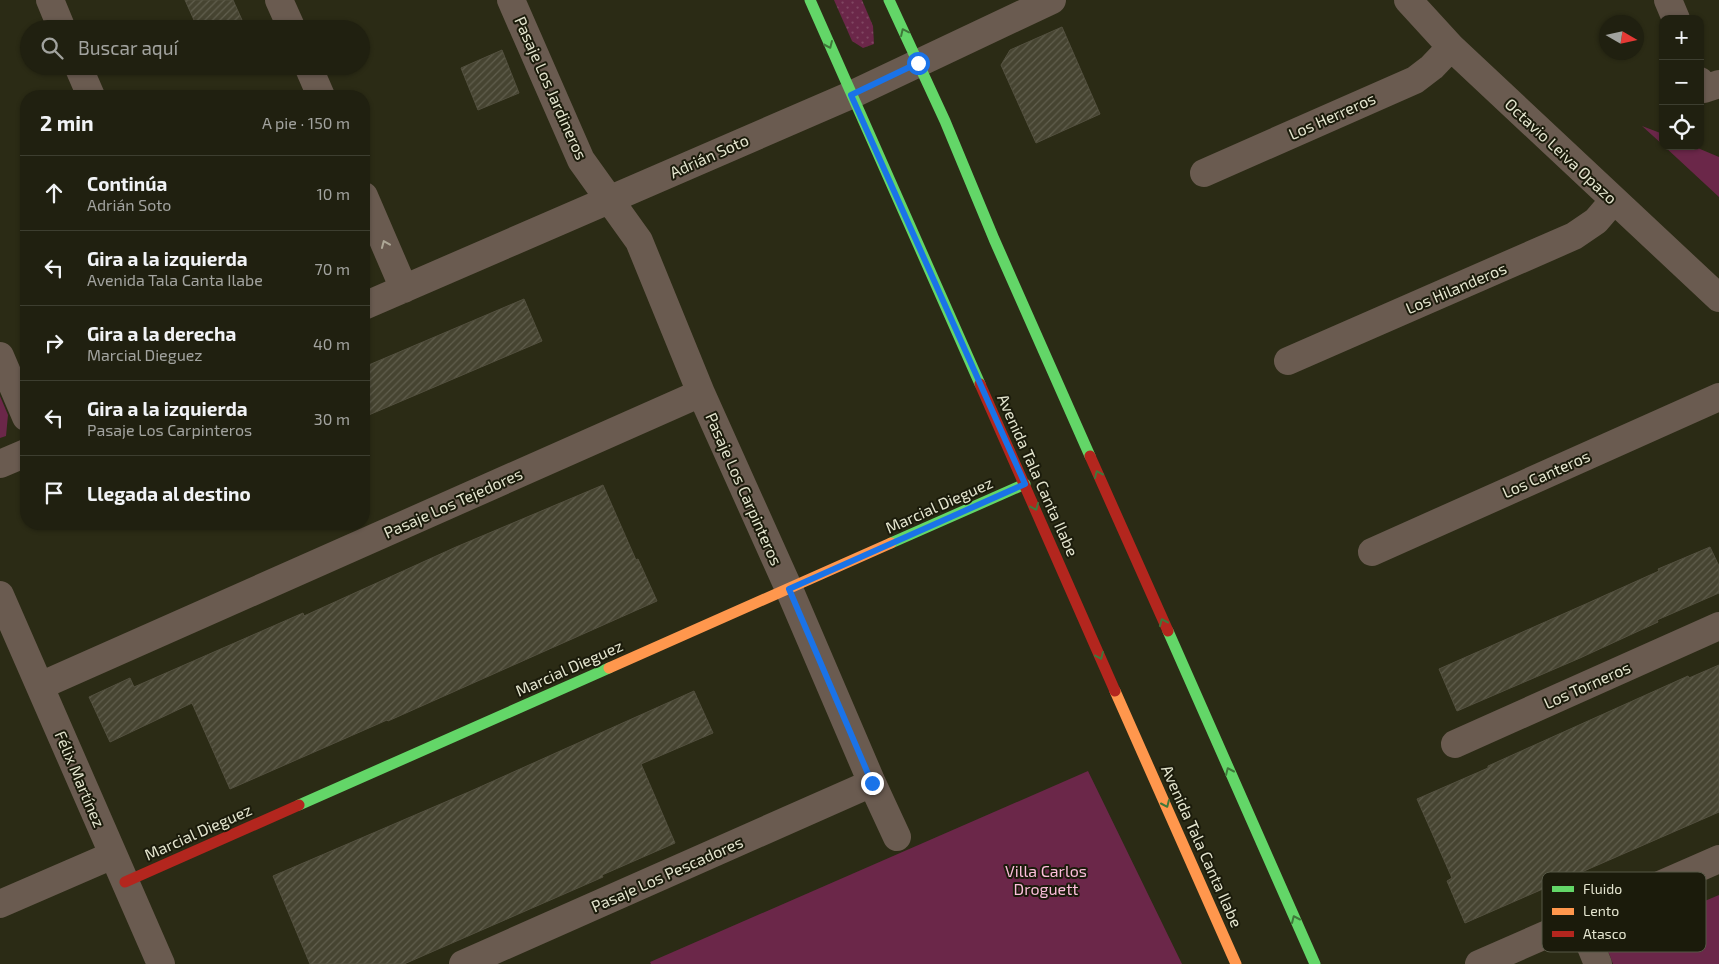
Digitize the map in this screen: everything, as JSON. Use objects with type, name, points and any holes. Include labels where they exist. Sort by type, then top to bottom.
[{"type":"street","points":[[50,0],[58,20]]},
{"type":"street","points":[[279,0],[288,20]]},
{"type":"street","name":"Pasaje Los Jardineros","points":[[511,0],[581,160],[610,199]]},
{"type":"street","name":"Avenida Tala Canta Ilabe","points":[[810,0],[1236,964]]},
{"type":"street","points":[[889,0],[945,122],[998,248],[1315,964]]},
{"type":"street","name":"Adrián Soto","points":[[370,303],[851,95],[1052,0]]},
{"type":"street","name":"Octavio Leiva Opazo","points":[[1408,0],[1451,47],[1719,298]]},
{"type":"street","points":[[1668,0],[1674,15]]},
{"type":"street","name":"Los Herreros","points":[[1204,173],[1415,80],[1432,67],[1451,47]]},
{"type":"street","points":[[82,75],[88,90]]},
{"type":"street","points":[[312,75],[318,90]]},
{"type":"street","name":"Pasaje Los Carpinteros","points":[[610,199],[639,240],[701,393],[897,837]]},
{"type":"street","name":"Los Hilanderos","points":[[1288,361],[1574,236],[1596,221],[1614,200]]},
{"type":"street","points":[[370,210],[404,289]]},
{"type":"street","points":[[0,356],[20,403]]},
{"type":"street","name":"Pasaje Los Tejedores","points":[[40,686],[701,393]]},
{"type":"street","name":"Los Canteros","points":[[1372,552],[1719,397]]},
{"type":"street","points":[[0,464],[20,456]]},
{"type":"street","name":"Marcial Dieguez","points":[[125,882],[1025,484]]},
{"type":"street","name":"Félix Martínez","points":[[0,595],[161,964]]},
{"type":"street","name":"Los Torneros","points":[[1455,744],[1719,626]]},
{"type":"street","name":"Pasaje Los Pescadores","points":[[463,964],[872,783]]},
{"type":"street","points":[[0,904],[113,855]]},
{"type":"street","points":[[1689,872],[1719,859]]},
{"type":"street","points":[[1479,964],[1542,937]]},
{"type":"street","points":[[1593,952],[1598,964]]},
{"type":"green space","points":[[834,0],[862,0],[873,26],[874,44],[863,48],[852,41]]},
{"type":"green space","points":[[1642,126],[1659,132],[1659,141]]},
{"type":"green space","points":[[1668,150],[1702,150],[1719,157],[1719,197]]},
{"type":"green space","points":[[0,396],[8,415],[6,436],[0,438]]},
{"type":"green space","name":"Villa Carlos Droguett","points":[[1088,771],[1182,964],[651,964],[650,962]]},
{"type":"green space","points":[[1719,895],[1719,964],[1613,964],[1608,952],[1706,952],[1706,900]]},
{"type":"building","points":[[185,0],[233,0],[242,20],[194,20]]},
{"type":"building","points":[[1062,27],[1100,114],[1036,143],[1001,65],[1010,50]]},
{"type":"building","points":[[502,50],[519,93],[478,110],[461,68]]},
{"type":"building","points":[[524,299],[542,341],[370,414],[370,364]]},
{"type":"building","points":[[603,485],[636,560],[638,559],[657,601],[230,789],[192,703],[110,742],[89,697],[130,678],[134,687],[303,613],[304,616],[456,547]]},
{"type":"building","points":[[1710,547],[1719,566],[1719,593],[1657,620],[1658,622],[1580,658],[1457,711],[1439,669]]},
{"type":"building","points":[[1719,665],[1719,812],[1582,872],[1542,872],[1542,889],[1465,923],[1447,881],[1452,878],[1417,799],[1688,676],[1689,678]]},
{"type":"building","points":[[694,691],[713,733],[641,764],[675,843],[602,875],[603,877],[404,964],[310,964],[273,876],[471,791]]},
{"type":"traffic: fast","points":[[810,0],[980,384]]},
{"type":"traffic: fast","points":[[889,0],[945,121],[994,239],[1090,456]]},
{"type":"traffic: fast","points":[[891,543],[1025,484]]},
{"type":"traffic: fast","points":[[1168,631],[1315,964]]},
{"type":"traffic: fast","points":[[299,805],[609,668]]},
{"type":"traffic: slow","points":[[609,668],[891,543]]},
{"type":"traffic: slow","points":[[1115,691],[1236,964]]},
{"type":"traffic: jam","points":[[980,384],[1115,691]]},
{"type":"traffic: jam","points":[[1090,456],[1168,631]]},
{"type":"traffic: jam","points":[[125,882],[299,805]]},
{"type":"route","points":[[872,783],[789,589],[1025,484],[851,95],[918,63]]}]
